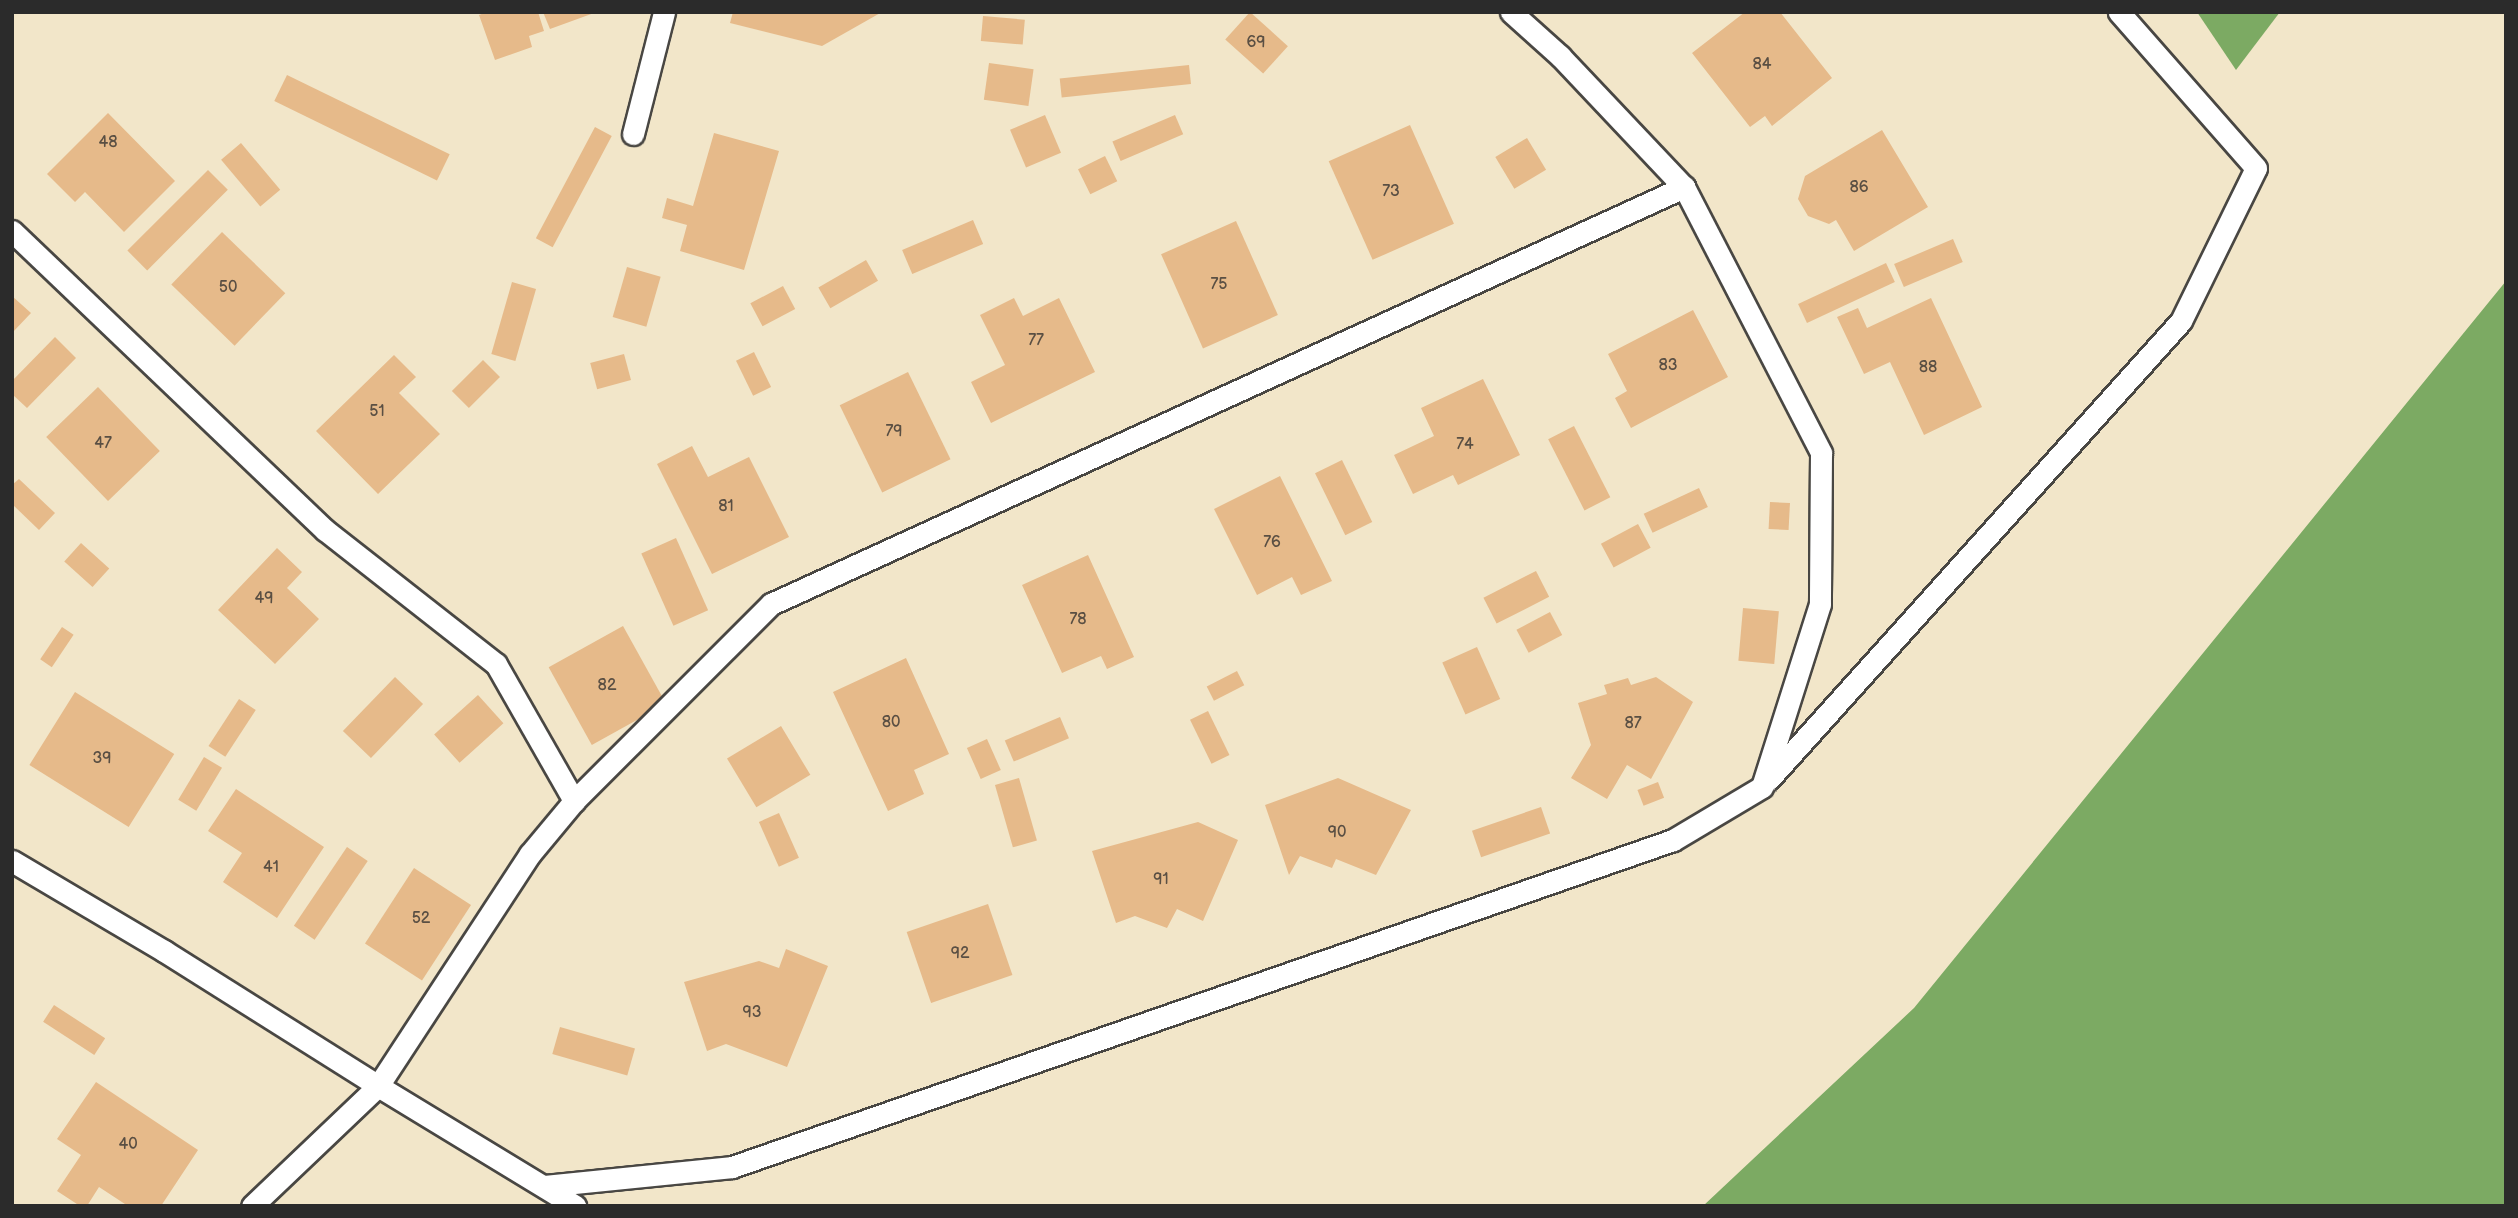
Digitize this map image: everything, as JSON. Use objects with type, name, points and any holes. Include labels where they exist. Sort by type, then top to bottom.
[{"type":"lane","points":[[633,134],[664,12]]},
{"type":"lane","points":[[1511,12],[1560,56],[1684,187],[1821,453],[1820,604],[1762,787]]},
{"type":"lane","points":[[545,1186],[732,1167],[1673,840],[1762,787],[2181,321],[2256,167],[2119,12]]},
{"type":"lane","points":[[252,1206],[378,1087],[530,854],[574,801],[771,604],[1684,187]]},
{"type":"lane","points":[[12,231],[326,530],[496,664],[574,801]]},
{"type":"lane","points":[[12,861],[164,951],[378,1087],[575,1206]]},
{"type":"green space","points":[[2197,12],[2280,12],[2236,70]]},
{"type":"green space","points":[[2506,281],[2506,1206],[1703,1206],[1914,1008]]},
{"type":"building","points":[[487,12],[538,12],[544,31],[529,36],[532,47],[495,60],[479,15]]},
{"type":"building","points":[[543,12],[594,12],[594,13],[550,29]]},
{"type":"building","points":[[733,12],[882,12],[822,46],[730,23]]},
{"type":"building","points":[[1250,12],[1288,46],[1263,74],[1225,39]]},
{"type":"building","points":[[1745,12],[1780,12],[1832,78],[1772,126],[1765,116],[1750,127],[1692,53]]},
{"type":"building","points":[[983,16],[1025,20],[1023,45],[981,41]]},
{"type":"building","points":[[989,63],[1034,69],[1028,106],[984,100]]},
{"type":"building","points":[[1189,65],[1191,84],[1062,97],[1060,79]]},
{"type":"building","points":[[287,75],[450,154],[437,180],[274,101]]},
{"type":"building","points":[[108,113],[175,181],[124,232],[85,192],[75,202],[47,174]]},
{"type":"building","points":[[1045,115],[1061,153],[1026,168],[1010,130]]},
{"type":"building","points":[[1175,115],[1183,134],[1121,161],[1112,142]]},
{"type":"building","points":[[1410,125],[1454,224],[1373,260],[1329,161]]},
{"type":"building","points":[[595,127],[612,136],[553,247],[536,238]]},
{"type":"building","points":[[1882,130],[1928,207],[1854,251],[1836,220],[1829,224],[1808,216],[1798,199],[1805,176]]},
{"type":"building","points":[[714,133],[779,151],[744,270],[680,251],[687,225],[662,218],[667,198],[693,206]]},
{"type":"building","points":[[1527,138],[1546,170],[1514,189],[1495,157]]},
{"type":"building","points":[[241,143],[280,190],[260,206],[221,160]]},
{"type":"building","points":[[1105,156],[1117,181],[1090,194],[1078,169]]},
{"type":"building","points":[[208,170],[228,190],[147,270],[127,251]]},
{"type":"building","points":[[973,220],[983,244],[912,274],[902,250]]},
{"type":"building","points":[[1236,221],[1278,315],[1203,348],[1161,254]]},
{"type":"building","points":[[222,232],[285,293],[235,346],[171,285]]},
{"type":"building","points":[[1953,239],[1963,262],[1904,287],[1894,264]]},
{"type":"building","points":[[866,260],[878,281],[830,308],[818,288]]},
{"type":"building","points":[[1886,263],[1895,282],[1807,323],[1798,304]]},
{"type":"building","points":[[627,267],[661,277],[646,327],[613,317]]},
{"type":"building","points":[[512,282],[536,289],[515,361],[491,354]]},
{"type":"building","points":[[783,286],[795,309],[763,326],[750,303]]},
{"type":"building","points":[[12,296],[31,313],[12,333]]},
{"type":"building","points":[[1014,298],[1023,316],[1059,298],[1095,372],[991,423],[971,382],[1005,365],[980,315]]},
{"type":"building","points":[[1931,298],[1982,407],[1924,435],[1890,362],[1864,374],[1837,317],[1858,308],[1867,328]]},
{"type":"building","points":[[1693,310],[1728,377],[1631,428],[1615,398],[1627,391],[1608,354]]},
{"type":"building","points":[[55,337],[76,358],[27,408],[12,394],[12,381]]},
{"type":"building","points":[[754,352],[771,387],[753,396],[736,361]]},
{"type":"building","points":[[624,354],[631,380],[597,389],[590,363]]},
{"type":"building","points":[[394,355],[416,377],[399,393],[440,434],[378,494],[316,431]]},
{"type":"building","points":[[483,360],[500,377],[469,408],[452,391]]},
{"type":"building","points":[[908,372],[951,459],[882,492],[840,405]]},
{"type":"building","points":[[1483,379],[1520,455],[1458,485],[1453,475],[1413,494],[1394,455],[1434,436],[1421,408]]},
{"type":"building","points":[[98,387],[160,451],[108,501],[46,437]]},
{"type":"building","points":[[1574,426],[1610,497],[1584,510],[1548,439]]},
{"type":"building","points":[[692,446],[708,477],[749,457],[789,537],[712,574],[657,464]]},
{"type":"building","points":[[1342,460],[1372,522],[1345,535],[1315,473]]},
{"type":"building","points":[[1280,476],[1332,581],[1301,595],[1292,577],[1257,595],[1214,509]]},
{"type":"building","points":[[19,479],[55,513],[39,530],[12,504],[12,485]]},
{"type":"building","points":[[1699,488],[1708,507],[1653,533],[1644,514]]},
{"type":"building","points":[[1770,502],[1790,503],[1789,530],[1769,529]]},
{"type":"building","points":[[1638,524],[1651,548],[1614,568],[1601,544]]},
{"type":"building","points":[[676,538],[708,610],[673,626],[641,553]]},
{"type":"building","points":[[81,543],[109,568],[93,587],[64,562]]},
{"type":"building","points":[[277,548],[302,572],[287,588],[319,619],[275,664],[218,610]]},
{"type":"building","points":[[1088,555],[1134,657],[1107,669],[1101,656],[1062,673],[1022,585]]},
{"type":"building","points":[[1536,571],[1549,597],[1497,624],[1483,598]]},
{"type":"building","points":[[1743,608],[1779,611],[1774,664],[1738,661]]},
{"type":"building","points":[[1550,612],[1562,635],[1529,653],[1516,630]]},
{"type":"building","points":[[623,626],[666,704],[592,745],[549,667]]},
{"type":"building","points":[[62,627],[74,635],[52,667],[40,659]]},
{"type":"building","points":[[1477,647],[1500,699],[1465,715],[1442,662]]},
{"type":"building","points":[[906,658],[949,754],[914,770],[924,794],[888,811],[833,692]]},
{"type":"building","points":[[1237,671],[1244,685],[1214,701],[1207,686]]},
{"type":"building","points":[[395,677],[423,704],[371,758],[343,731]]},
{"type":"building","points":[[1656,677],[1693,702],[1651,779],[1627,765],[1607,799],[1571,778],[1591,745],[1578,703],[1607,694],[1604,685],[1628,678],[1631,685]]},
{"type":"building","points":[[75,692],[174,754],[129,827],[29,765]]},
{"type":"building","points":[[478,695],[503,723],[460,763],[434,734]]},
{"type":"building","points":[[239,699],[256,710],[225,757],[209,746]]},
{"type":"building","points":[[1208,711],[1229,755],[1212,764],[1190,720]]},
{"type":"building","points":[[1060,717],[1069,738],[1014,762],[1005,740]]},
{"type":"building","points":[[781,726],[810,775],[756,807],[727,758]]},
{"type":"building","points":[[987,739],[1001,770],[981,779],[967,748]]},
{"type":"building","points":[[204,757],[222,768],[196,811],[178,800]]},
{"type":"building","points":[[1019,778],[1037,840],[1013,847],[995,785]]},
{"type":"building","points":[[1338,778],[1411,810],[1376,875],[1336,859],[1332,868],[1300,856],[1289,875],[1265,805]]},
{"type":"building","points":[[1658,782],[1664,798],[1644,806],[1637,790]]},
{"type":"building","points":[[236,789],[324,847],[277,918],[223,882],[242,853],[208,831]]},
{"type":"building","points":[[1541,807],[1550,833],[1481,857],[1472,831]]},
{"type":"building","points":[[779,813],[799,858],[779,867],[759,822]]},
{"type":"building","points":[[1198,822],[1238,840],[1203,921],[1177,909],[1167,928],[1135,916],[1116,923],[1092,851]]},
{"type":"building","points":[[347,847],[368,861],[315,940],[294,926]]},
{"type":"building","points":[[414,868],[471,905],[422,981],[365,943]]},
{"type":"building","points":[[988,904],[1012,975],[931,1003],[907,932]]},
{"type":"building","points":[[786,949],[828,966],[787,1067],[726,1044],[707,1051],[684,982],[759,961],[779,968]]},
{"type":"building","points":[[54,1005],[105,1038],[94,1055],[43,1022]]},
{"type":"building","points":[[560,1027],[635,1048],[627,1075],[552,1054]]},
{"type":"building","points":[[96,1082],[198,1150],[161,1206],[128,1206],[99,1187],[87,1206],[80,1206],[57,1191],[81,1155],[57,1139]]}]
